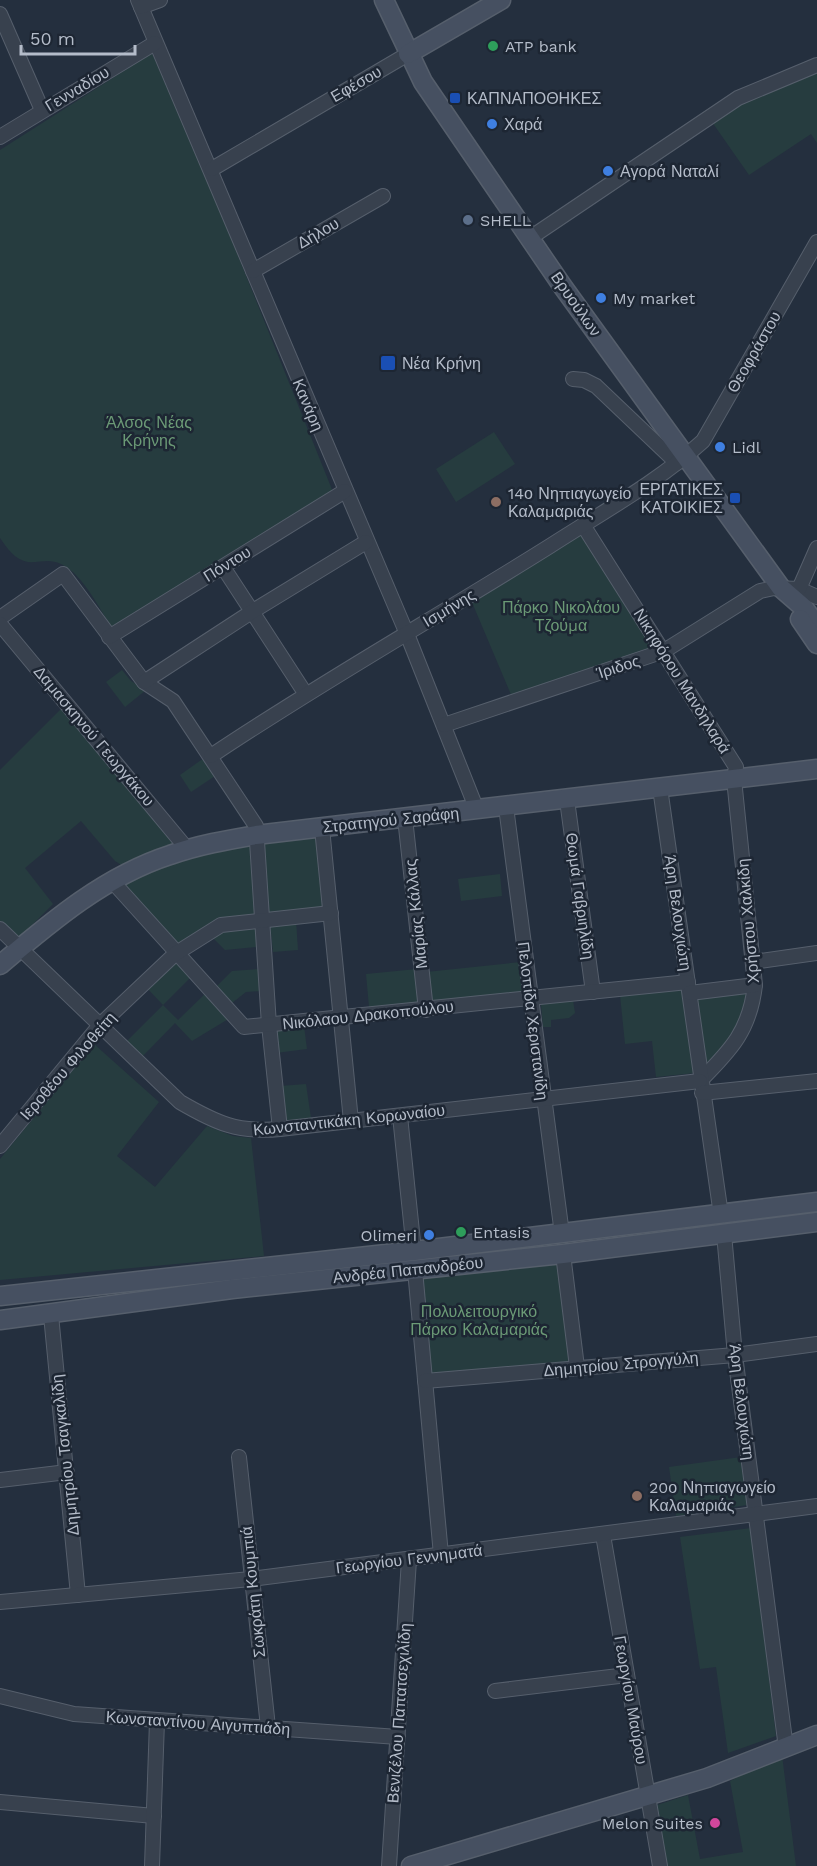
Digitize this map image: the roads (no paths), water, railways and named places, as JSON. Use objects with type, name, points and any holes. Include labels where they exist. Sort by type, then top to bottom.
[{"type":"main road","name":"Βρυούλων","points":[[384,0],[423,82],[681,460],[817,626]]},
{"type":"main road","name":"Εφέσου","points":[[408,54],[501,0]]},
{"type":"main road","name":"Βρυούλων","points":[[790,591],[817,644]]},
{"type":"main road","name":"Στρατηγού Σαράφη","points":[[0,965],[70,908],[112,881],[159,859],[188,850],[256,835],[817,769]]},
{"type":"main road","name":"Ανδρέα Παπανδρέου","points":[[0,1296],[562,1234],[817,1202]]},
{"type":"main road","name":"Ανδρέα Παπανδρέου","points":[[0,1320],[232,1289],[563,1254],[817,1222]]},
{"type":"main road","points":[[411,1866],[648,1797],[739,1767],[817,1735]]},
{"type":"street","points":[[140,4],[160,0]]},
{"type":"street","name":"Κανάρη","points":[[140,4],[155,43],[212,169],[444,725],[477,810]]},
{"type":"street","points":[[0,14],[42,110]]},
{"type":"street","name":"Γενναδίου","points":[[0,137],[155,43]]},
{"type":"street","name":"Εφέσου","points":[[212,169],[408,54]]},
{"type":"street","points":[[530,238],[744,94],[817,65]]},
{"type":"street","name":"Δήλου","points":[[253,271],[383,196]]},
{"type":"street","name":"Θεοφράστου","points":[[681,460],[703,441],[817,242]]},
{"type":"street","points":[[573,379],[584,380],[596,386],[681,460]]},
{"type":"street","name":"Ισμήνης","points":[[210,756],[305,693],[583,525],[681,460]]},
{"type":"street","name":"Πόντου","points":[[109,637],[345,491]]},
{"type":"street","name":"Νικηφόρου Μανδηλαρά","points":[[583,525],[736,767],[734,779]]},
{"type":"street","points":[[144,682],[253,611],[366,542]]},
{"type":"street","points":[[817,548],[790,591],[817,597]]},
{"type":"street","points":[[223,567],[305,693]]},
{"type":"street","points":[[0,618],[63,573],[144,682],[173,701],[256,826],[269,1025],[280,1129]]},
{"type":"street","name":"Ίριδος","points":[[444,725],[664,651],[751,596],[768,589],[790,591]]},
{"type":"street","name":"Δαμασκηνού Γεωργάκου","points":[[0,624],[188,850]]},
{"type":"street","name":"Χρήστου Χαλκίδη","points":[[701,1087],[744,1029],[752,1009],[755,985],[734,779]]},
{"type":"street","name":"Άρη Βελουχιώτη","points":[[660,788],[721,1215]]},
{"type":"street","name":"Θωμά Γαβριηλίδη","points":[[567,800],[593,992]]},
{"type":"street","name":"Πελοπίδα Χεριστανίδη","points":[[506,807],[562,1234]]},
{"type":"street","name":"Μαρίας Κάλλας","points":[[405,818],[426,1010]]},
{"type":"street","points":[[322,828],[351,1121]]},
{"type":"street","name":"Νικόλαου Δρακοπούλου","points":[[112,881],[175,954],[244,1027],[593,992],[755,985]]},
{"type":"street","name":"Ιεροθέου Φιλοθείτη","points":[[2,1138],[100,1025],[175,954],[221,925],[331,913]]},
{"type":"street","name":"Κωνσταντικάκη Κορωναίου","points":[[0,929],[170,1093],[191,1108],[218,1122],[244,1130],[280,1129],[543,1099],[817,1081]]},
{"type":"street","points":[[753,962],[817,953]]},
{"type":"street","points":[[400,1116],[414,1251]]},
{"type":"street","name":"Άρη Βελουχιώτη","points":[[724,1234],[735,1354],[786,1748]]},
{"type":"street","points":[[563,1254],[577,1367]]},
{"type":"street","points":[[415,1270],[441,1555]]},
{"type":"street","name":"Δημητρίου Τσαγκαλίδη","points":[[51,1315],[78,1595]]},
{"type":"street","name":"Δημητρίου Στρογγύλη","points":[[425,1381],[735,1354],[817,1344]]},
{"type":"street","name":"Σωκράτη Κουμπιά","points":[[239,1457],[268,1727]]},
{"type":"street","points":[[0,1480],[67,1472]]},
{"type":"street","name":"Γεωργίου Γεννηματά","points":[[0,1602],[251,1579],[817,1506]]},
{"type":"street","name":"Γεωργίου Μαύρου","points":[[603,1535],[660,1866]]},
{"type":"street","name":"Βενιζέλου Παπατσεχιλίδη","points":[[389,1866],[409,1560]]},
{"type":"street","points":[[495,1691],[627,1675]]},
{"type":"street","name":"Κωνσταντίνου Αιγυπτιάδη","points":[[0,1696],[74,1714],[398,1737]]},
{"type":"street","points":[[153,1866],[157,1721]]},
{"type":"street","points":[[0,1803],[154,1816]]},
{"type":"place","name":"ATP bank","points":[[493,46]]},
{"type":"place","name":"ΚΑΠΝΑΠΟΘΗΚΕΣ","points":[[455,98]]},
{"type":"place","name":"Χαρά","points":[[492,124]]},
{"type":"place","name":"Αγορά Ναταλί","points":[[608,171]]},
{"type":"place","name":"SHELL","points":[[468,220]]},
{"type":"place","name":"My market","points":[[601,298]]},
{"type":"place","name":"Νέα Κρήνη","points":[[388,363]]},
{"type":"place","name":"Lidl","points":[[720,447]]},
{"type":"place","name":"ΕΡΓΑΤΙΚΕΣ ΚΑΤΟΙΚΙΕΣ","points":[[735,498]]},
{"type":"place","name":"14ο Νηπιαγωγείο Καλαμαριάς","points":[[496,502]]},
{"type":"place","name":"Entasis","points":[[461,1232]]},
{"type":"place","name":"Olimeri","points":[[429,1235]]},
{"type":"place","name":"20ο Νηπιαγωγείο Καλαμαριάς","points":[[637,1496]]},
{"type":"place","name":"Melon Suites","points":[[715,1823]]},
{"type":"park label","name":"Άλσος Νέας Κρήνης","points":[[149,431]]},
{"type":"park label","name":"Πάρκο Νικολάου Τζούμα","points":[[561,616]]},
{"type":"park label","name":"Πολυλειτουργικό Πάρκο Καλαμαριάς","points":[[479,1320]]}]
